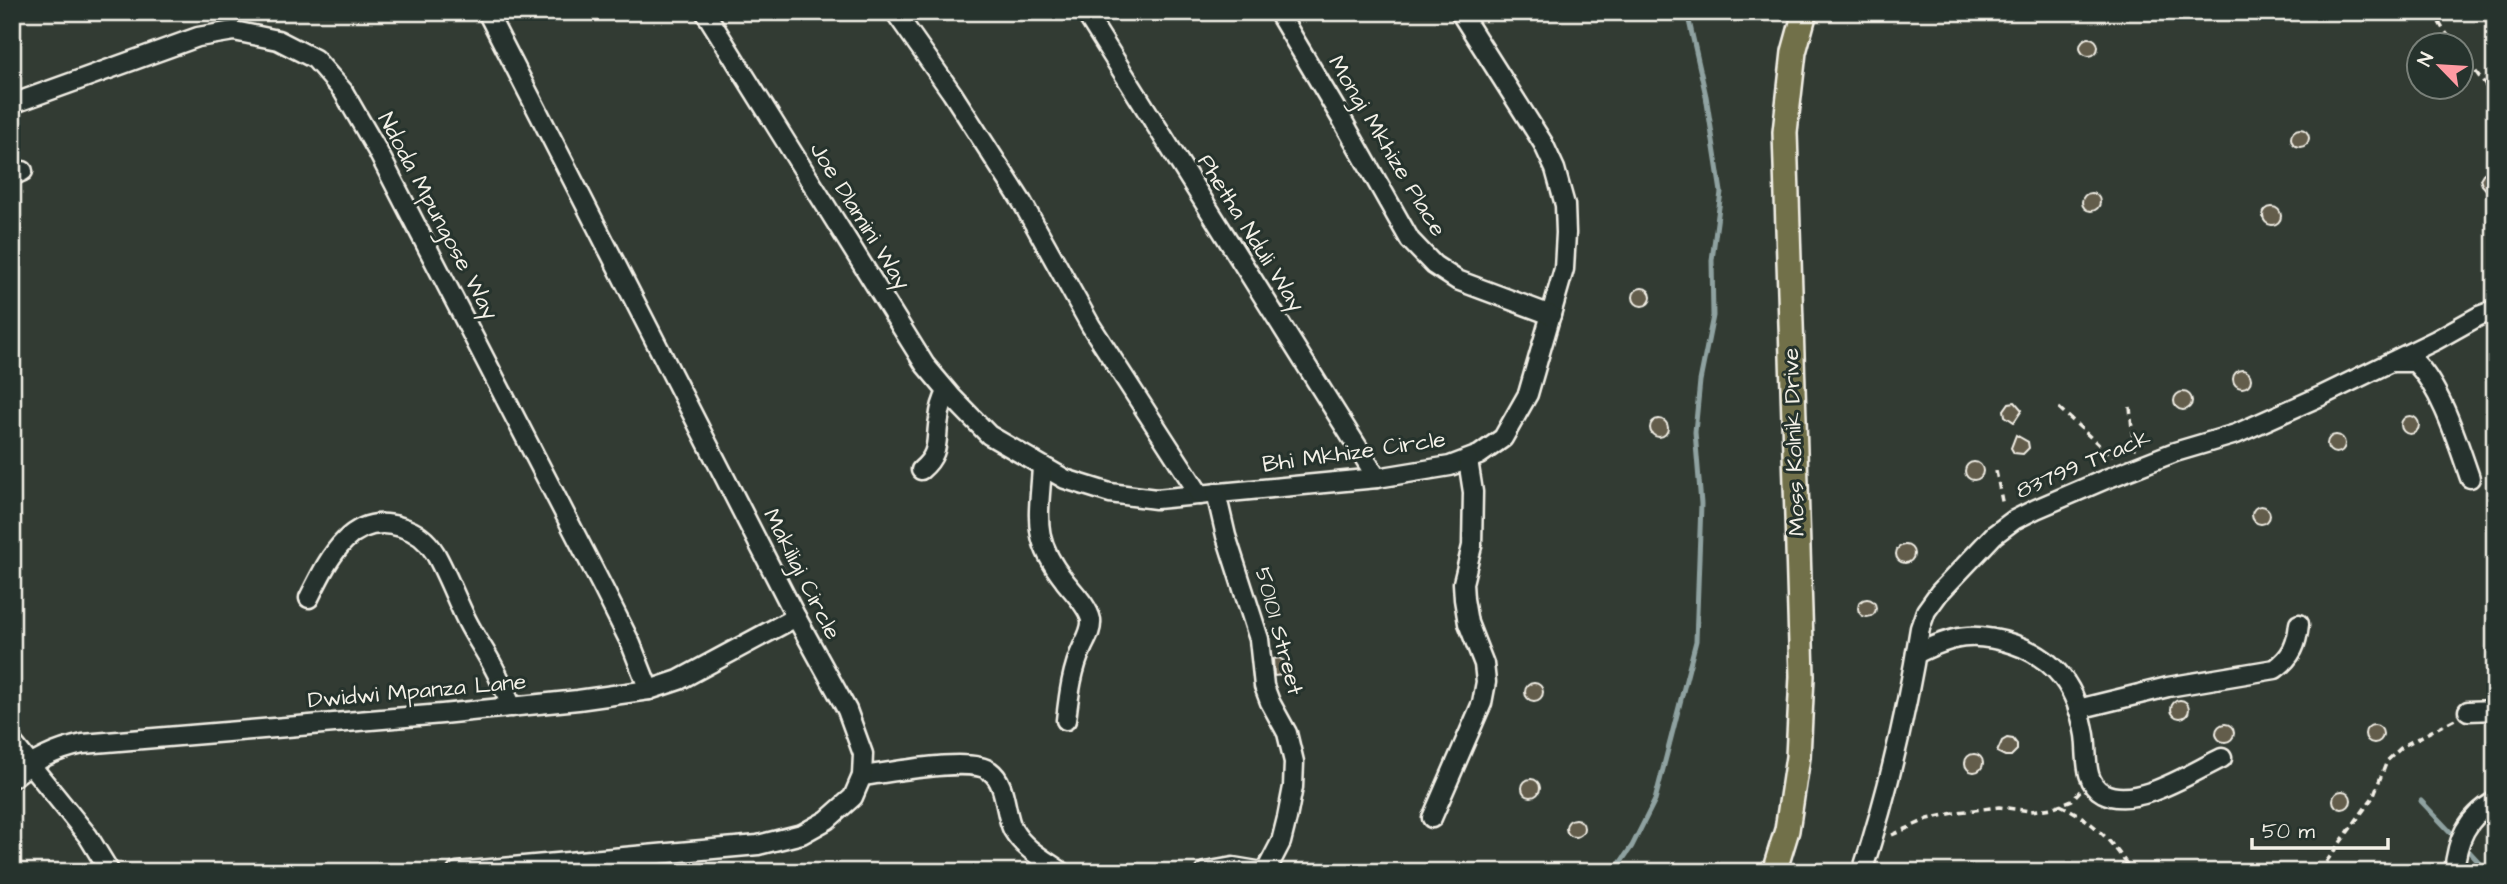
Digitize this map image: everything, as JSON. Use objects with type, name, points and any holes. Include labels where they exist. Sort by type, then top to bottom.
[{"type":"main road","name":"Moss Kolnik Drive","points":[[1774,872],[1787,830],[1798,758],[1802,676],[1785,132],[1794,52],[1805,12]]},
{"type":"street","name":"Makiligi Circle","points":[[487,12],[796,617],[847,710],[863,754],[862,776]]},
{"type":"street","name":"Joe Dlamini Way","points":[[705,12],[918,354],[947,392],[989,435]]},
{"type":"street","points":[[895,12],[952,93],[1022,202],[1091,326],[1208,494]]},
{"type":"street","name":"Phetha Nduli Way","points":[[1085,12],[1377,478]]},
{"type":"street","name":"Mongi Mkhize Place","points":[[1278,12],[1410,240],[1434,265],[1457,280],[1551,315]]},
{"type":"street","name":"Bhi Mkhize Circle","points":[[989,435],[1065,479],[1110,493],[1156,499],[1377,478],[1468,460],[1503,438],[1528,394],[1564,269],[1565,205],[1555,169],[1543,143],[1460,12]]},
{"type":"street","name":"Ndoda Mpungose Way","points":[[12,104],[198,37],[234,31],[278,40],[315,59],[343,91],[377,150],[603,588],[631,644],[649,690]]},
{"type":"street","name":"83799 Track","points":[[1862,872],[1895,760],[1920,628],[1926,611],[1939,593],[1994,535],[2036,509],[2175,452],[2236,434],[2392,362],[2495,310]]},
{"type":"street","points":[[2392,362],[2415,362],[2425,373],[2437,391],[2470,478]]},
{"type":"street","points":[[921,470],[938,446],[939,419],[947,392]]},
{"type":"street","points":[[1432,818],[1482,703],[1486,682],[1484,664],[1468,623],[1464,599],[1463,583],[1472,546],[1473,492],[1468,460]]},
{"type":"street","points":[[1042,467],[1038,528],[1042,545],[1052,565],[1086,609],[1091,622],[1073,675],[1066,719]]},
{"type":"street","name":"50101 Street","points":[[1205,872],[1233,867],[1263,872],[1281,842],[1293,787],[1292,748],[1264,686],[1259,639],[1226,536],[1208,494]]},
{"type":"street","points":[[309,598],[324,568],[344,541],[359,528],[374,524],[393,525],[422,537],[435,552],[512,707]]},
{"type":"street","name":"Dwidwi Mpanza Lane","points":[[12,778],[50,752],[83,744],[512,707],[649,690],[678,680],[796,617]]},
{"type":"street","points":[[2078,709],[2168,687],[2275,669],[2292,653],[2299,624]]},
{"type":"street","points":[[1916,654],[1942,641],[1962,636],[1984,637],[2033,651],[2053,666],[2072,694],[2084,734],[2089,779],[2102,793],[2110,796],[2141,796],[2222,758]]},
{"type":"street","points":[[2468,711],[2495,710]]},
{"type":"street","points":[[12,742],[88,836],[110,872]]},
{"type":"street","points":[[457,872],[758,845],[802,834],[827,820],[853,797],[862,776],[937,766],[977,765],[990,771],[999,783],[1015,834],[1036,855],[1062,872]]},
{"type":"street","points":[[2454,872],[2459,840],[2468,824],[2483,808],[2495,802]]},
{"type":"path","points":[[2433,12],[2444,32]]},
{"type":"path","points":[[2476,72],[2495,99]]},
{"type":"path","points":[[2130,407],[2131,470]]},
{"type":"path","points":[[2059,408],[2116,460],[2131,470]]},
{"type":"path","points":[[1996,471],[2007,526]]},
{"type":"path","points":[[2319,872],[2373,797],[2387,761],[2403,746],[2468,711]]},
{"type":"path","points":[[1871,844],[1928,819],[1958,812],[1999,807],[2031,811],[2060,805],[2072,800],[2089,779]]},
{"type":"path","points":[[2060,805],[2080,814],[2106,836],[2132,872]]},
{"type":"building","points":[[2089,38],[2095,41],[2098,47],[2095,53],[2089,56],[2083,53],[2080,47],[2083,41]]},
{"type":"building","points":[[2300,129],[2306,132],[2309,138],[2306,144],[2300,147],[2294,144],[2291,138],[2294,132]]},
{"type":"building","points":[[2495,165],[2495,200],[2480,179]]},
{"type":"building","points":[[2091,193],[2097,196],[2100,202],[2097,208],[2091,211],[2085,208],[2082,202],[2085,196]]},
{"type":"building","points":[[2272,207],[2278,210],[2281,216],[2278,222],[2272,225],[2266,222],[2263,216],[2266,210]]},
{"type":"building","points":[[1642,288],[1648,291],[1651,297],[1648,303],[1642,306],[1636,303],[1633,297],[1636,291]]},
{"type":"building","points":[[2242,370],[2248,373],[2251,379],[2248,385],[2242,388],[2236,385],[2233,379],[2236,373]]},
{"type":"building","points":[[2183,392],[2189,395],[2192,401],[2189,407],[2183,410],[2177,407],[2174,401],[2177,395]]},
{"type":"building","points":[[2015,402],[2022,410],[2014,422],[2005,416],[2004,410],[2009,403]]},
{"type":"building","points":[[2410,416],[2416,419],[2419,425],[2416,431],[2410,434],[2404,431],[2401,425],[2404,419]]},
{"type":"building","points":[[1659,419],[1665,422],[1668,428],[1665,434],[1659,437],[1653,434],[1650,428],[1653,422]]},
{"type":"building","points":[[2016,435],[2028,442],[2029,448],[2023,454],[2014,453],[2011,448]]},
{"type":"building","points":[[2336,435],[2342,438],[2345,444],[2342,450],[2336,453],[2330,450],[2327,444],[2330,438]]},
{"type":"building","points":[[1974,462],[1980,465],[1983,471],[1980,477],[1974,480],[1968,477],[1965,471],[1968,465]]},
{"type":"building","points":[[2261,506],[2267,509],[2270,515],[2267,521],[2261,524],[2255,521],[2252,515],[2255,509]]},
{"type":"building","points":[[1905,545],[1911,548],[1914,554],[1911,560],[1905,563],[1899,560],[1896,554],[1899,548]]},
{"type":"building","points":[[1867,599],[1873,602],[1876,608],[1873,614],[1867,617],[1861,614],[1858,608],[1861,602]]},
{"type":"building","points":[[1273,659],[1284,661],[1286,669],[1283,675],[1274,676]]},
{"type":"building","points":[[1534,683],[1540,686],[1543,692],[1540,698],[1534,701],[1528,698],[1525,692],[1528,686]]},
{"type":"building","points":[[2180,700],[2186,703],[2189,709],[2186,715],[2180,718],[2174,715],[2171,709],[2174,703]]},
{"type":"building","points":[[2225,724],[2231,727],[2234,733],[2231,739],[2225,742],[2219,739],[2216,733],[2219,727]]},
{"type":"building","points":[[2374,725],[2380,728],[2383,734],[2380,740],[2374,743],[2368,740],[2365,734],[2368,728]]},
{"type":"building","points":[[2013,739],[2017,744],[2017,750],[2011,756],[1997,752],[2002,741]]},
{"type":"building","points":[[1974,754],[1980,757],[1983,763],[1980,769],[1974,772],[1968,769],[1965,763],[1968,757]]},
{"type":"building","points":[[1531,779],[1537,782],[1540,788],[1537,794],[1531,797],[1525,794],[1522,788],[1525,782]]},
{"type":"building","points":[[2342,791],[2348,794],[2351,800],[2348,806],[2342,809],[2336,806],[2333,800],[2336,794]]},
{"type":"building","points":[[1575,819],[1581,822],[1584,828],[1581,834],[1575,837],[1569,834],[1566,828],[1569,822]]},
{"type":"waterway","points":[[1614,872],[1632,846],[1655,800],[1696,641],[1701,504],[1695,432],[1700,381],[1713,316],[1712,260],[1721,192],[1706,96],[1687,12]]},
{"type":"waterway","points":[[2421,801],[2457,839]]},
{"type":"waterway","points":[[2464,846],[2488,872]]}]
